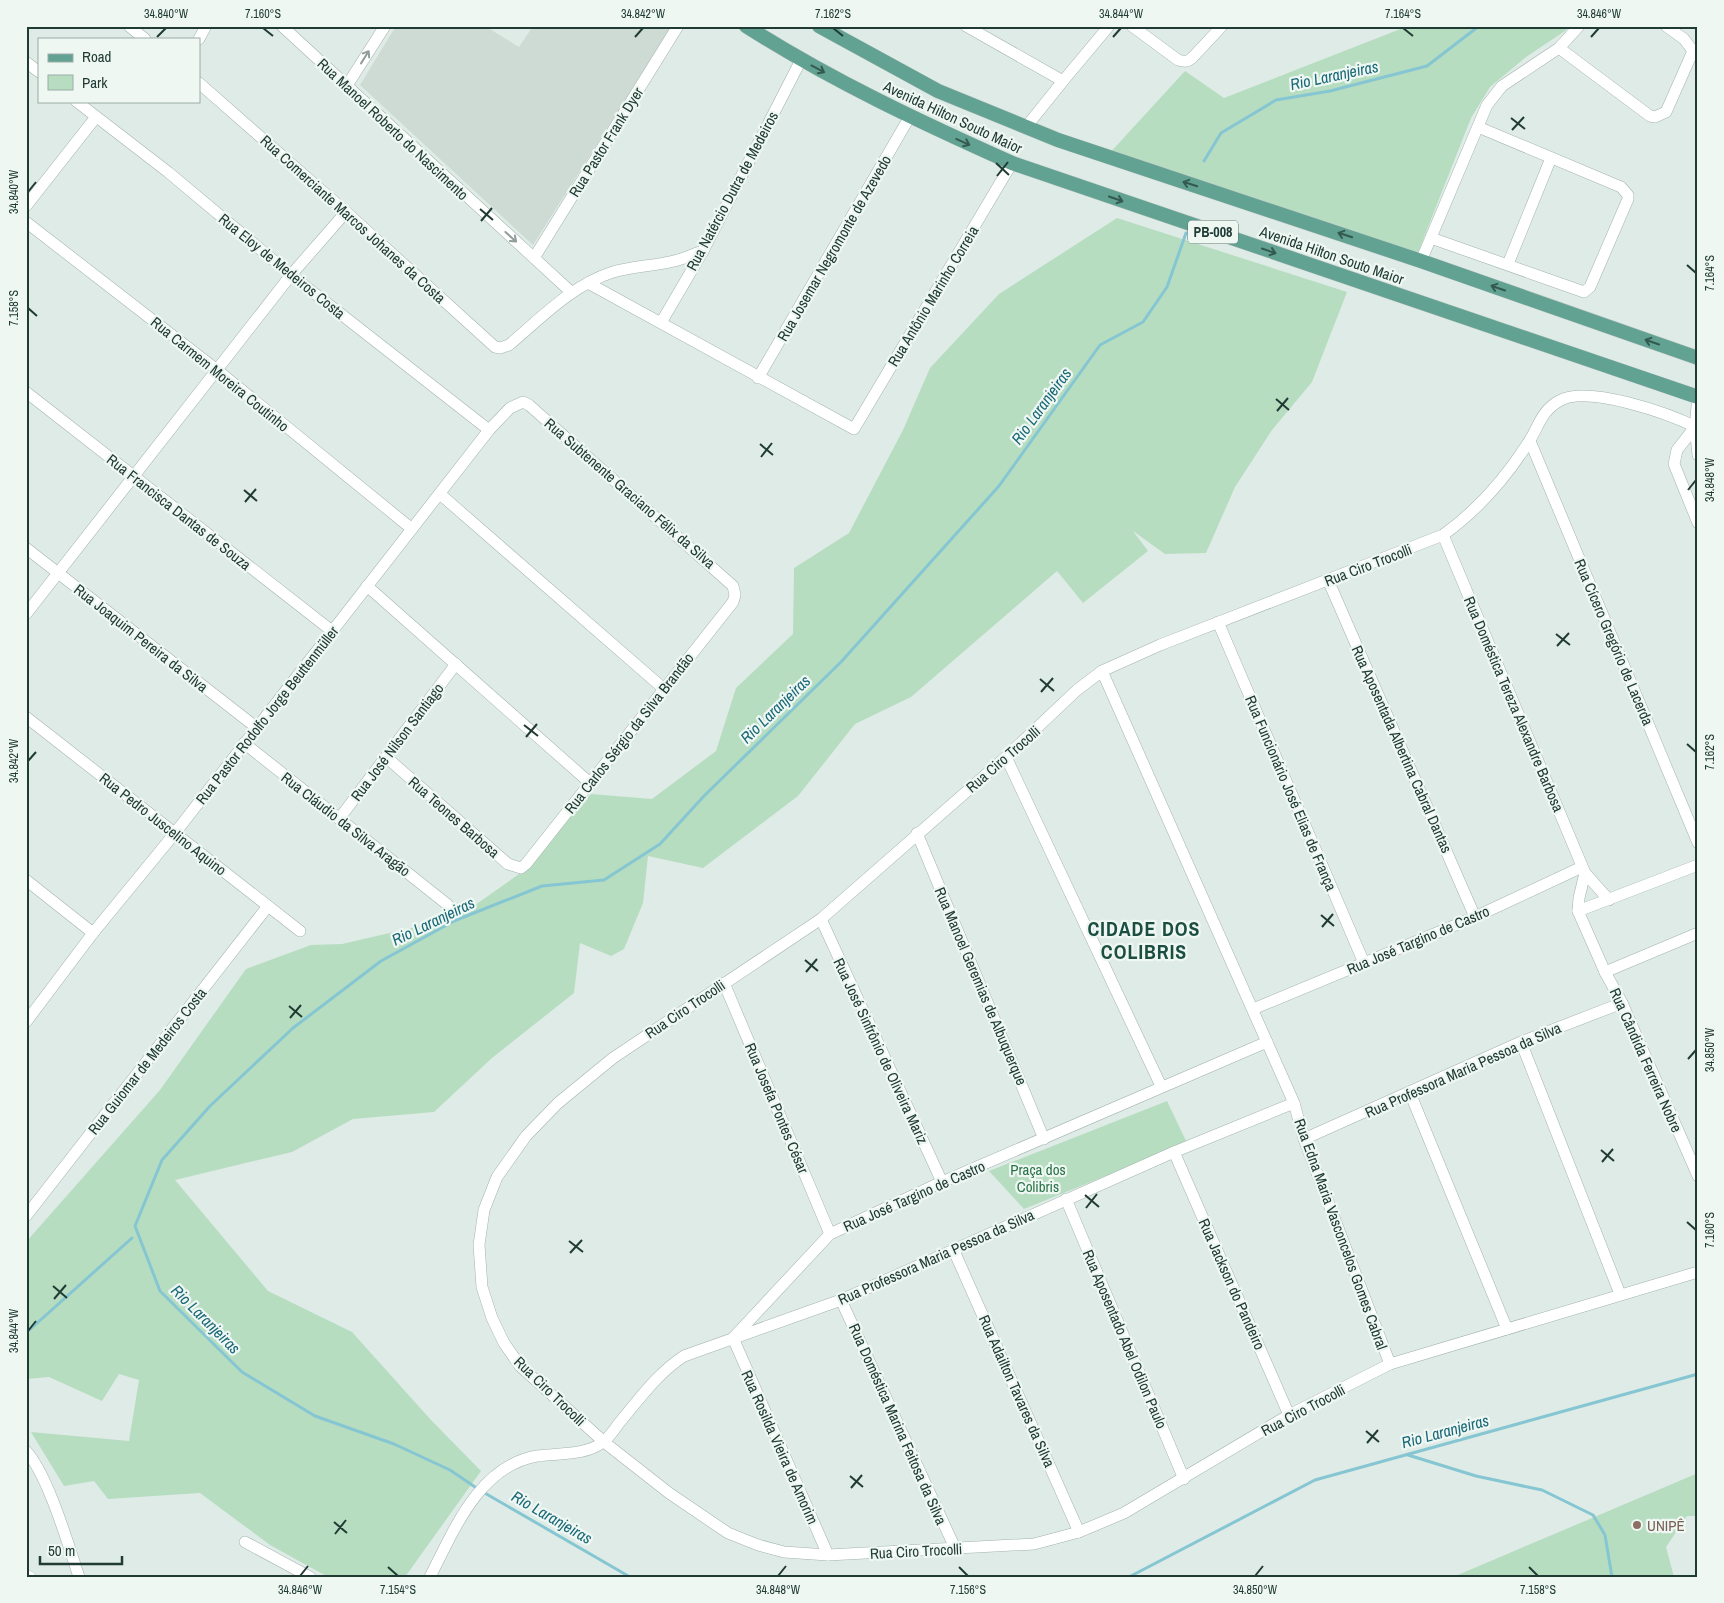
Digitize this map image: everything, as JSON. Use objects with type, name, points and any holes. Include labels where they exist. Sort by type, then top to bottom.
[{"type":"main road","name":"Avenida Hilton Souto Maior","points":[[746,26],[801,60],[909,118],[1012,163],[1698,397]]},
{"type":"main road","name":"Avenida Hilton Souto Maior","points":[[819,26],[938,91],[1058,140],[1421,261],[1698,358]]},
{"type":"street","points":[[129,26],[144,38]]},
{"type":"street","points":[[200,38],[206,26]]},
{"type":"street","name":"Rua Manoel Roberto do Nascimento","points":[[282,26],[346,87],[571,292]]},
{"type":"street","points":[[346,87],[384,26]]},
{"type":"street","name":"Rua Pastor Frank Dyer","points":[[534,258],[678,26]]},
{"type":"street","points":[[966,26],[1063,81]]},
{"type":"street","points":[[1026,127],[1109,26]]},
{"type":"street","points":[[1132,26],[1178,60],[1188,62],[1222,26]]},
{"type":"street","points":[[1421,261],[1486,105],[1502,86],[1559,48],[1579,26]]},
{"type":"street","points":[[1559,48],[1650,116],[1655,117],[1666,112],[1693,52],[1684,39],[1666,26]]},
{"type":"street","name":"Rua Natércio Dutra de Medeiros","points":[[662,321],[703,251],[801,60]]},
{"type":"street","points":[[26,62],[38,71]]},
{"type":"street","name":"Rua Comerciante Marcos Johanes da Costa","points":[[200,84],[346,212],[495,347],[500,348],[509,345],[571,292]]},
{"type":"street","name":"Rua Eloy de Medeiros Costa","points":[[77,102],[168,172],[291,276],[490,430]]},
{"type":"street","points":[[26,206],[96,117]]},
{"type":"street","name":"Rua Josemar Negromonte de Azevedo","points":[[758,378],[909,118]]},
{"type":"street","points":[[1432,238],[1584,292],[1588,290],[1628,199],[1628,195],[1621,187],[1478,127]]},
{"type":"street","points":[[1508,264],[1552,158]]},
{"type":"street","name":"Rua Antônio Marinho Correia","points":[[758,378],[854,429],[1012,163]]},
{"type":"street","points":[[26,614],[291,276],[346,212]]},
{"type":"street","name":"Rua Carmem Moreira Coutinho","points":[[26,222],[217,370],[412,529]]},
{"type":"street","points":[[571,292],[611,272],[636,266],[674,261],[703,251]]},
{"type":"street","points":[[588,283],[662,321],[758,378]]},
{"type":"street","name":"Rua Francisca Dantas de Souza","points":[[26,392],[332,631]]},
{"type":"street","name":"Rua Ciro Trocolli","points":[[1696,428],[1624,401],[1596,396],[1573,396],[1560,400],[1540,419],[1530,441],[1486,500],[1466,519],[1443,535],[1160,645],[1102,671],[1077,690],[1006,757],[821,919],[613,1058],[558,1103],[526,1136],[496,1177],[484,1210],[479,1245],[482,1287],[492,1318],[504,1343],[520,1366],[604,1442],[669,1493],[728,1533],[758,1546],[784,1552],[828,1556],[1034,1544],[1079,1532],[1124,1513],[1289,1416],[1390,1364],[1698,1272]]},
{"type":"street","points":[[1698,397],[1696,428],[1698,455]]},
{"type":"street","name":"Rua Subtenente Graciano Félix da Silva","points":[[510,408],[523,402],[537,412],[723,574],[733,586],[735,595],[733,602]]},
{"type":"street","name":"Rua Pastor Rodolfo Jorge Beuttenmüller","points":[[26,1022],[93,933],[175,833],[490,430],[510,408]]},
{"type":"street","points":[[1696,428],[1677,450],[1674,464],[1698,523]]},
{"type":"street","name":"Rua Cícero Gregório de Lacerda","points":[[1530,441],[1698,843]]},
{"type":"street","points":[[440,494],[664,689]]},
{"type":"street","name":"Rua Doméstica Tereza Alexandre Barbosa","points":[[1443,535],[1583,870],[1609,900]]},
{"type":"street","name":"Rua Joaquim Pereira da Silva","points":[[26,548],[257,728]]},
{"type":"street","name":"Rua Aposentada Albertina Cabral Dantas","points":[[1328,580],[1475,917]]},
{"type":"street","points":[[368,586],[590,783]]},
{"type":"street","name":"Rua Carlos Sérgio da Silva Brandão","points":[[526,864],[733,602]]},
{"type":"street","name":"Rua Funcionário José Elias de França","points":[[1218,622],[1364,963]]},
{"type":"street","name":"Rua José Nilson Santiago","points":[[339,820],[456,664]]},
{"type":"street","name":"Rua Edna Maria Vasconcelos Gomes Cabral","points":[[1102,671],[1294,1103],[1304,1138],[1390,1364]]},
{"type":"street","name":"Rua Pedro Juscelino Aquino","points":[[26,717],[300,931]]},
{"type":"street","name":"Rua Cláudio da Silva Aragão","points":[[244,743],[448,905]]},
{"type":"street","name":"Rua Teones Barbosa","points":[[386,757],[508,864],[516,868],[526,864]]},
{"type":"street","points":[[1006,757],[1161,1086]]},
{"type":"street","name":"Rua Manoel Geremias de Albuquerque","points":[[918,833],[1044,1139]]},
{"type":"street","points":[[1583,870],[1578,912],[1698,864]]},
{"type":"street","name":"Rua José Targino de Castro","points":[[1253,1009],[1583,870]]},
{"type":"street","points":[[26,880],[93,933]]},
{"type":"street","name":"Rua Guiomar de Medeiros Costa","points":[[26,1216],[268,906]]},
{"type":"street","name":"Rua Cândida Ferreira Nobre","points":[[1578,912],[1604,972],[1622,1003],[1698,1176]]},
{"type":"street","name":"Rua José Sinfrônio de Oliveira Mariz","points":[[821,919],[942,1182]]},
{"type":"street","points":[[1604,972],[1698,933]]},
{"type":"street","name":"Rua Josefa Pontes César","points":[[724,983],[830,1234]]},
{"type":"street","name":"Rua Professora Maria Pessoa da Silva","points":[[1304,1138],[1410,1093],[1521,1042],[1622,1003]]},
{"type":"street","name":"Rua José Targino de Castro","points":[[733,1338],[830,1234],[942,1182],[1044,1139],[1161,1086],[1267,1042]]},
{"type":"street","points":[[1521,1042],[1620,1294]]},
{"type":"street","points":[[1410,1093],[1506,1329]]},
{"type":"street","name":"Rua Professora Maria Pessoa da Silva","points":[[604,1442],[655,1380],[671,1364],[696,1350],[841,1300],[1174,1152],[1294,1103]]},
{"type":"street","name":"Rua Jackson do Pandeiro","points":[[1174,1152],[1289,1416]]},
{"type":"street","name":"Rua Aposentado Abel Odilon Paulo","points":[[1066,1199],[1184,1479]]},
{"type":"street","name":"Rua Adailton Tavares da Silva","points":[[954,1251],[1079,1532]]},
{"type":"street","name":"Rua Doméstica Marina Feitosa da Silva","points":[[841,1300],[954,1548]]},
{"type":"street","name":"Rua Rosilda Vieira de Amorim","points":[[733,1338],[828,1556]]},
{"type":"street","points":[[430,1577],[475,1496],[502,1470],[515,1462],[534,1456],[578,1452],[604,1442]]},
{"type":"street","points":[[26,1451],[32,1457],[52,1500],[79,1577]]},
{"type":"street","points":[[245,1542],[310,1577]]},
{"type":"street","points":[[26,1575],[30,1577]]},
{"type":"shaded area","points":[[396,26],[485,26],[519,47],[533,26],[672,26],[533,245],[360,85]]},
{"type":"green space","points":[[1408,26],[1569,26],[1565,31],[1526,57],[1490,87],[1471,118],[1417,255],[1107,156],[1185,71],[1224,98]]},
{"type":"green space","points":[[1117,218],[1347,292],[1312,382],[1272,430],[1235,487],[1206,553],[1165,554],[1133,531],[1148,551],[1083,603],[1057,571],[911,697],[855,724],[798,796],[703,868],[648,856],[643,903],[624,949],[611,956],[580,943],[574,993],[492,1058],[434,1112],[353,1119],[292,1152],[175,1180],[268,1291],[352,1332],[431,1420],[481,1471],[405,1577],[328,1577],[270,1545],[200,1493],[108,1499],[94,1481],[64,1486],[31,1432],[129,1441],[139,1380],[119,1374],[102,1401],[49,1377],[26,1379],[26,1242],[160,1090],[246,969],[311,945],[342,944],[433,923],[468,910],[522,872],[591,794],[652,799],[716,751],[736,688],[793,634],[794,568],[849,533],[903,430],[930,368],[999,294]]},
{"type":"green space","name":"Praça dos Colibris","points":[[1167,1101],[1187,1143],[1024,1209],[989,1171]]},
{"type":"green space","name":"UNIPÊ","points":[[1698,1473],[1698,1516],[1687,1516],[1666,1547],[1674,1577],[1453,1577]]},
{"type":"waterway","name":"Rio Laranjeiras","points":[[1204,161],[1221,133],[1276,100],[1330,91],[1427,66],[1479,26]]},
{"type":"waterway","name":"Rio Laranjeiras","points":[[478,1489],[450,1470],[394,1444],[315,1416],[242,1372],[160,1291],[135,1226],[162,1160],[210,1106],[293,1028],[381,961],[454,921],[542,886],[604,880],[660,844],[704,796],[841,662],[999,486],[1100,345],[1143,322],[1167,287],[1186,233]]},
{"type":"waterway","points":[[26,1333],[132,1238]]},
{"type":"waterway","name":"Rio Laranjeiras","points":[[1129,1577],[1315,1480],[1698,1374]]},
{"type":"waterway","points":[[1408,1455],[1476,1476],[1542,1490],[1593,1515],[1605,1535],[1612,1577]]},
{"type":"waterway","name":"Rio Laranjeiras","points":[[483,1492],[630,1577]]},
{"type":"place","name":"UNIPÊ","points":[[1637,1525]]},
{"type":"district","name":"CIDADE DOS COLIBRIS","points":[[1144,940]]}]
